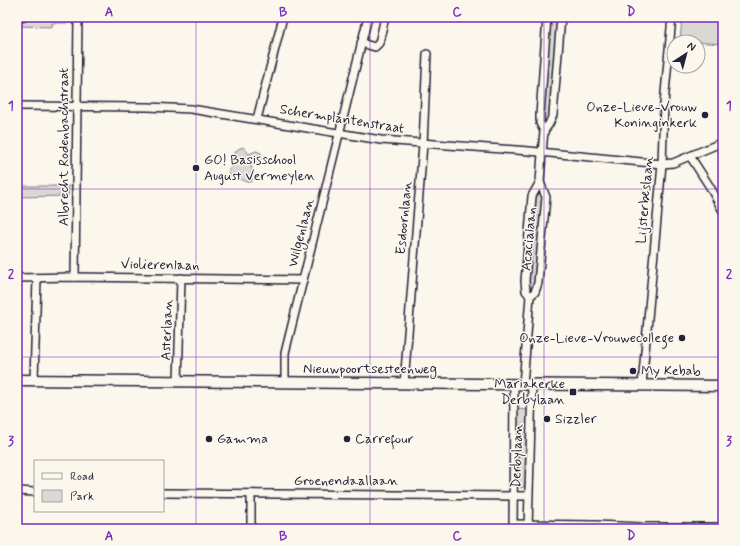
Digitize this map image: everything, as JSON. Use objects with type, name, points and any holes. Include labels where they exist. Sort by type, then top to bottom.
[{"type":"main road","name":"Nieuwpoortsesteenweg","points":[[17,380],[723,386]]},
{"type":"street","points":[[17,20],[24,17]]},
{"type":"street","name":"Albrecht Rodenbachstraat","points":[[75,277],[78,17]]},
{"type":"street","points":[[257,119],[283,17]]},
{"type":"street","name":"Wilgenlaan","points":[[285,383],[285,353],[368,17]]},
{"type":"street","points":[[361,43],[375,47],[379,43],[385,17]]},
{"type":"street","name":"Acacialaan","points":[[530,296],[535,292],[538,283],[546,197],[540,182],[544,130],[540,123],[540,115],[547,17]]},
{"type":"street","name":"Acacialaan","points":[[544,130],[549,124],[553,115],[561,17]]},
{"type":"street","name":"Lijsterbeslaan","points":[[642,386],[662,164],[664,104],[672,17]]},
{"type":"street","name":"Esdoornlaan","points":[[404,384],[423,144],[427,54]]},
{"type":"street","name":"Schermplantenstraat","points":[[17,106],[148,107],[191,109],[381,140],[482,147],[662,164],[673,163],[723,142]]},
{"type":"street","points":[[690,156],[710,187],[723,211]]},
{"type":"street","name":"Acacialaan","points":[[523,384],[530,296],[526,291],[525,281],[532,196],[540,182]]},
{"type":"street","name":"Violierenlaan","points":[[17,278],[75,277],[303,280]]},
{"type":"street","points":[[34,380],[37,278]]},
{"type":"street","name":"Asterlaan","points":[[178,382],[181,278]]},
{"type":"street","name":"Derbylaan","points":[[513,526],[513,496],[523,384]]},
{"type":"street","name":"Derbylaan","points":[[523,384],[528,526]]},
{"type":"street","points":[[17,491],[34,492]]},
{"type":"street","name":"Groenendaallaan","points":[[164,493],[528,496]]},
{"type":"street","points":[[251,494],[251,529]]},
{"type":"street","points":[[513,526],[641,528],[723,527]]},
{"type":"green space","points":[[30,17],[76,17],[76,23],[52,23],[52,27],[17,26],[17,22]]},
{"type":"green space","points":[[550,17],[558,17],[549,116],[545,122],[543,120]]},
{"type":"green space","points":[[682,17],[723,17],[723,44],[706,43],[706,34],[681,34]]},
{"type":"green space","points":[[243,147],[249,154],[256,151],[261,153],[263,157],[259,161],[252,164],[251,167],[254,177],[251,182],[232,177],[229,174],[229,169],[235,162],[234,154],[238,149]]},
{"type":"green space","points":[[17,186],[69,186],[68,196],[17,197]]},
{"type":"green space","points":[[540,189],[542,195],[534,283],[533,288],[530,289],[528,282],[535,196]]},
{"type":"green space","points":[[517,409],[528,410],[527,469],[524,487],[521,488],[517,485]]},
{"type":"place","name":"Onze-Lieve-Vrouw Koninginkerk","points":[[705,115]]},
{"type":"place","name":"GO! Basisschool August Vermeylen","points":[[196,168]]},
{"type":"place","name":"Onze-Lieve-Vrouwecollege","points":[[682,338]]},
{"type":"place","name":"My Kebab","points":[[633,371]]},
{"type":"place","name":"Mariakerke Derbylaan","points":[[573,392]]},
{"type":"place","name":"Sizzler","points":[[547,419]]},
{"type":"place","name":"Gamma","points":[[209,439]]},
{"type":"place","name":"Carrefour","points":[[347,439]]}]
